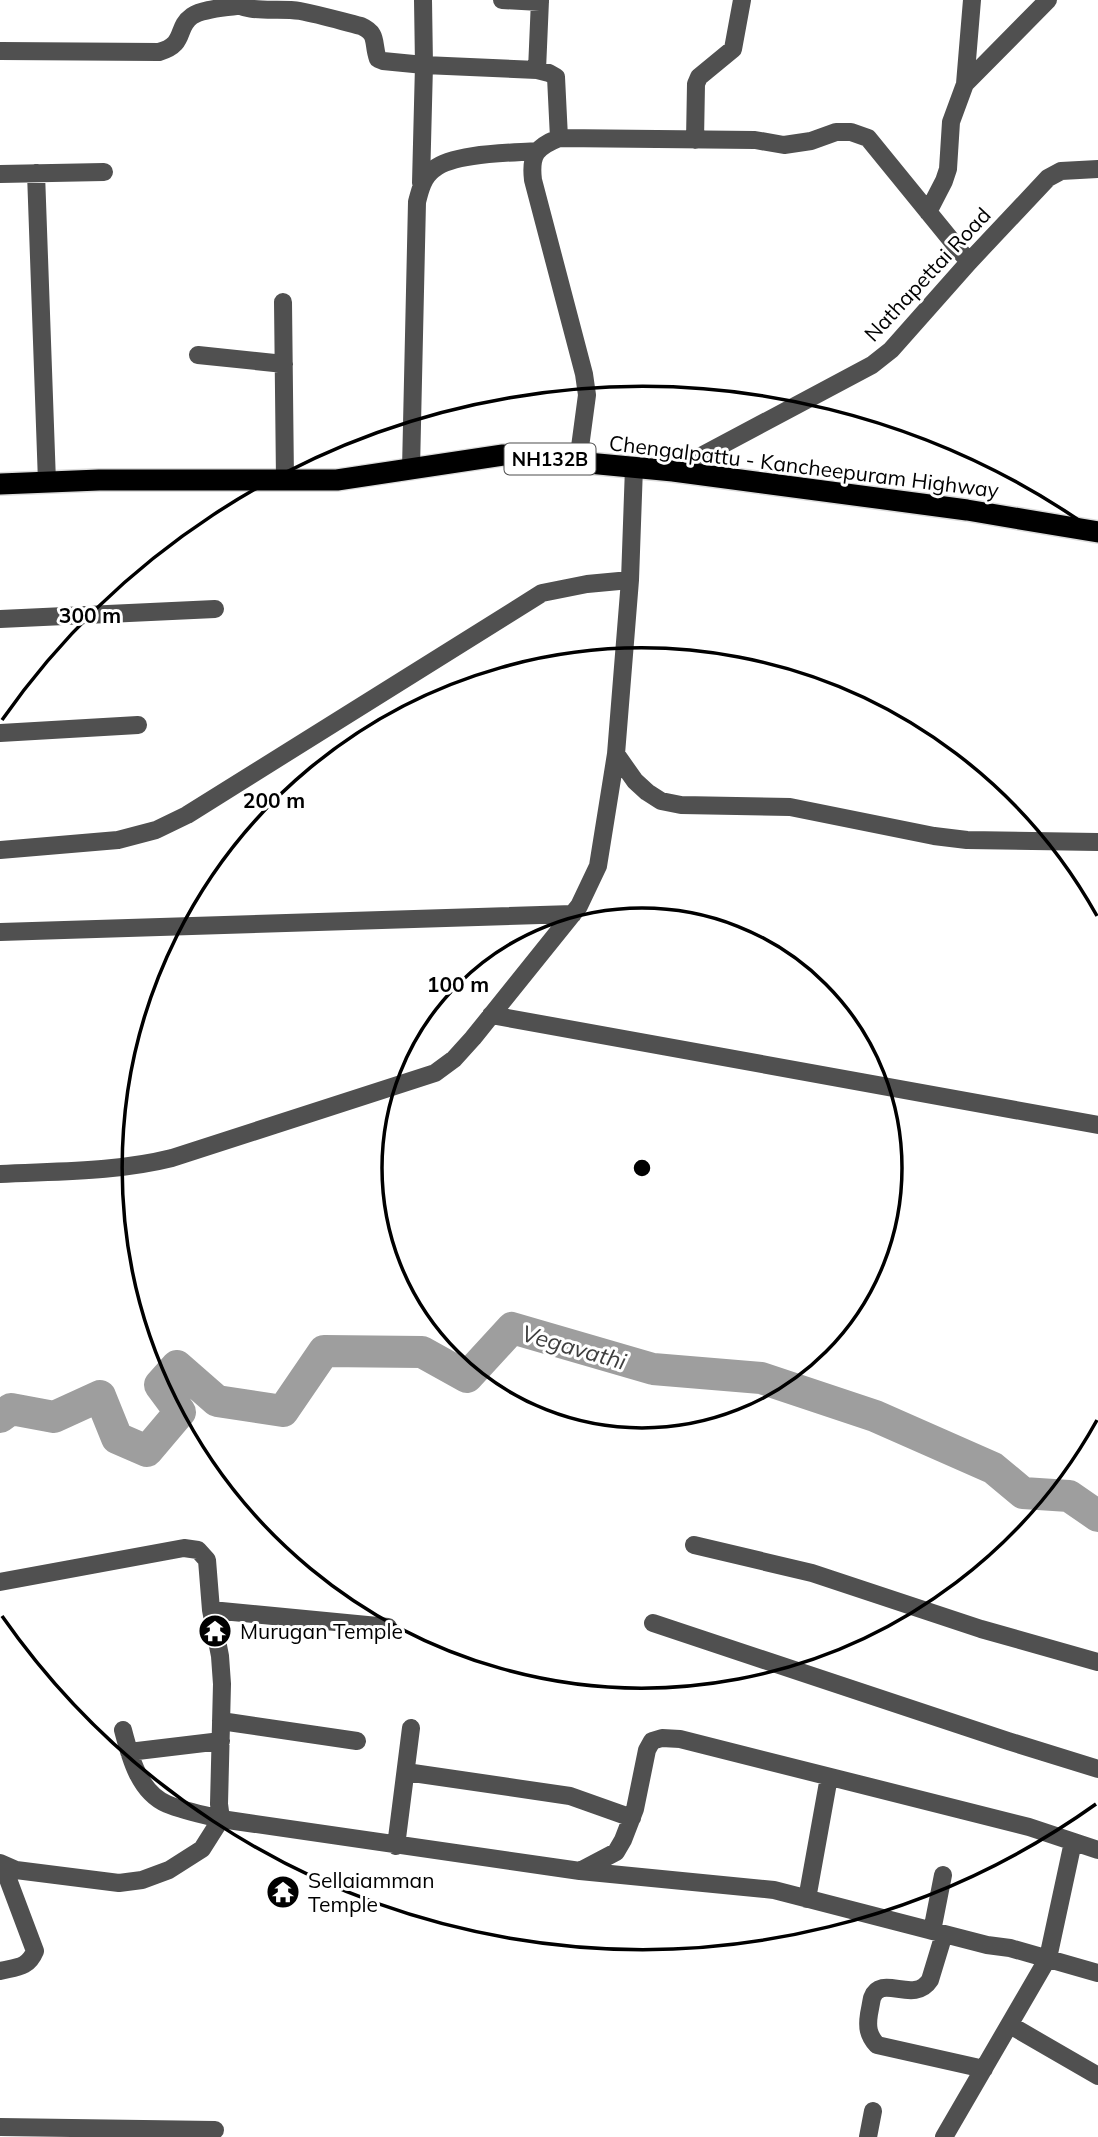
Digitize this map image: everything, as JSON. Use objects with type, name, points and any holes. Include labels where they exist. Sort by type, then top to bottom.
[{"type":"highway","name":"Chengalpattu - Kancheepuram Highway","points":[[0,484],[99,480],[337,481],[503,455],[673,471],[967,510],[1098,532]]},
{"type":"street","points":[[411,469],[417,202],[421,183],[423,0]]},
{"type":"street","points":[[502,0],[540,1],[537,70]]},
{"type":"street","points":[[695,140],[695,84],[699,77],[733,49],[742,0]]},
{"type":"street","points":[[932,217],[948,169],[951,122],[965,84],[972,0]]},
{"type":"street","points":[[965,84],[1048,0]]},
{"type":"street","points":[[0,51],[159,52],[172,48],[193,16],[233,3],[250,9],[303,12],[369,30],[374,36],[378,59],[383,61],[537,70],[549,73],[556,77],[559,138]]},
{"type":"street","points":[[578,462],[587,395],[584,374],[531,164],[537,151],[547,143],[559,138],[755,140],[785,145],[811,141],[836,132],[852,132],[868,138],[964,255]]},
{"type":"street","points":[[421,183],[434,168],[458,158],[537,151]]},
{"type":"street","name":"Nathapettai Road","points":[[673,471],[872,365],[891,350],[964,255],[1048,178],[1061,171],[1098,169]]},
{"type":"street","points":[[0,174],[104,172]]},
{"type":"street","points":[[36,173],[47,482]]},
{"type":"street","points":[[284,302],[285,480]]},
{"type":"street","points":[[198,355],[284,364]]},
{"type":"street","points":[[0,1174],[106,1169],[172,1158],[435,1073],[454,1059],[573,914],[590,887],[598,866],[616,754],[630,580],[634,467]]},
{"type":"street","points":[[0,850],[118,840],[156,830],[187,815],[542,593],[575,585],[630,580]]},
{"type":"street","points":[[0,620],[215,609]]},
{"type":"street","points":[[0,733],[138,726]]},
{"type":"street","points":[[616,754],[635,781],[647,792],[661,801],[681,805],[790,807],[967,839],[1098,842]]},
{"type":"street","points":[[0,932],[573,914]]},
{"type":"street","points":[[491,1014],[1098,1125]]},
{"type":"street","points":[[694,1545],[824,1576],[981,1629],[1098,1662]]},
{"type":"street","points":[[0,1582],[184,1548],[198,1550],[206,1560],[221,1670],[221,1819],[202,1849],[169,1870],[142,1880],[119,1883],[16,1870],[2,1865]]},
{"type":"street","points":[[211,1610],[388,1627]]},
{"type":"street","points":[[653,1623],[1098,1769]]},
{"type":"street","points":[[221,1721],[357,1741]]},
{"type":"street","points":[[396,1846],[411,1728]]},
{"type":"street","points":[[123,1730],[132,1762],[153,1794],[166,1804],[221,1819],[580,1871],[774,1890],[938,1933],[1048,1958],[1098,1973]]},
{"type":"street","points":[[580,1871],[616,1853],[635,1809],[647,1750],[652,1741],[662,1738],[680,1739],[1029,1827],[1098,1850]]},
{"type":"street","points":[[129,1752],[221,1741]]},
{"type":"street","points":[[406,1772],[570,1796],[632,1818]]},
{"type":"street","points":[[807,1899],[829,1777]]},
{"type":"street","points":[[944,2137],[1048,1958],[1073,1842]]},
{"type":"street","points":[[0,1971],[31,1961],[35,1951],[2,1865]]},
{"type":"street","points":[[943,1875],[938,1933],[930,1980],[926,1987],[919,1990],[884,1987],[876,1991],[868,2032],[877,2045],[984,2069]]},
{"type":"street","points":[[1010,2025],[1098,2076]]},
{"type":"street","points":[[868,2137],[873,2111]]},
{"type":"street","points":[[0,2127],[215,2130]]},
{"type":"waterway","name":"Vegavathi","points":[[0,1417],[11,1409],[54,1417],[100,1396],[117,1438],[147,1451],[180,1412],[160,1385],[177,1366],[217,1401],[283,1411],[324,1351],[422,1352],[467,1377],[512,1328],[653,1369],[761,1378],[875,1416],[993,1468],[1023,1493],[1069,1496],[1098,1516]]},
{"type":"place","name":"Murugan Temple","points":[[215,1631]]},
{"type":"place","name":"Sellaiamman Temple","points":[[283,1892]]}]
